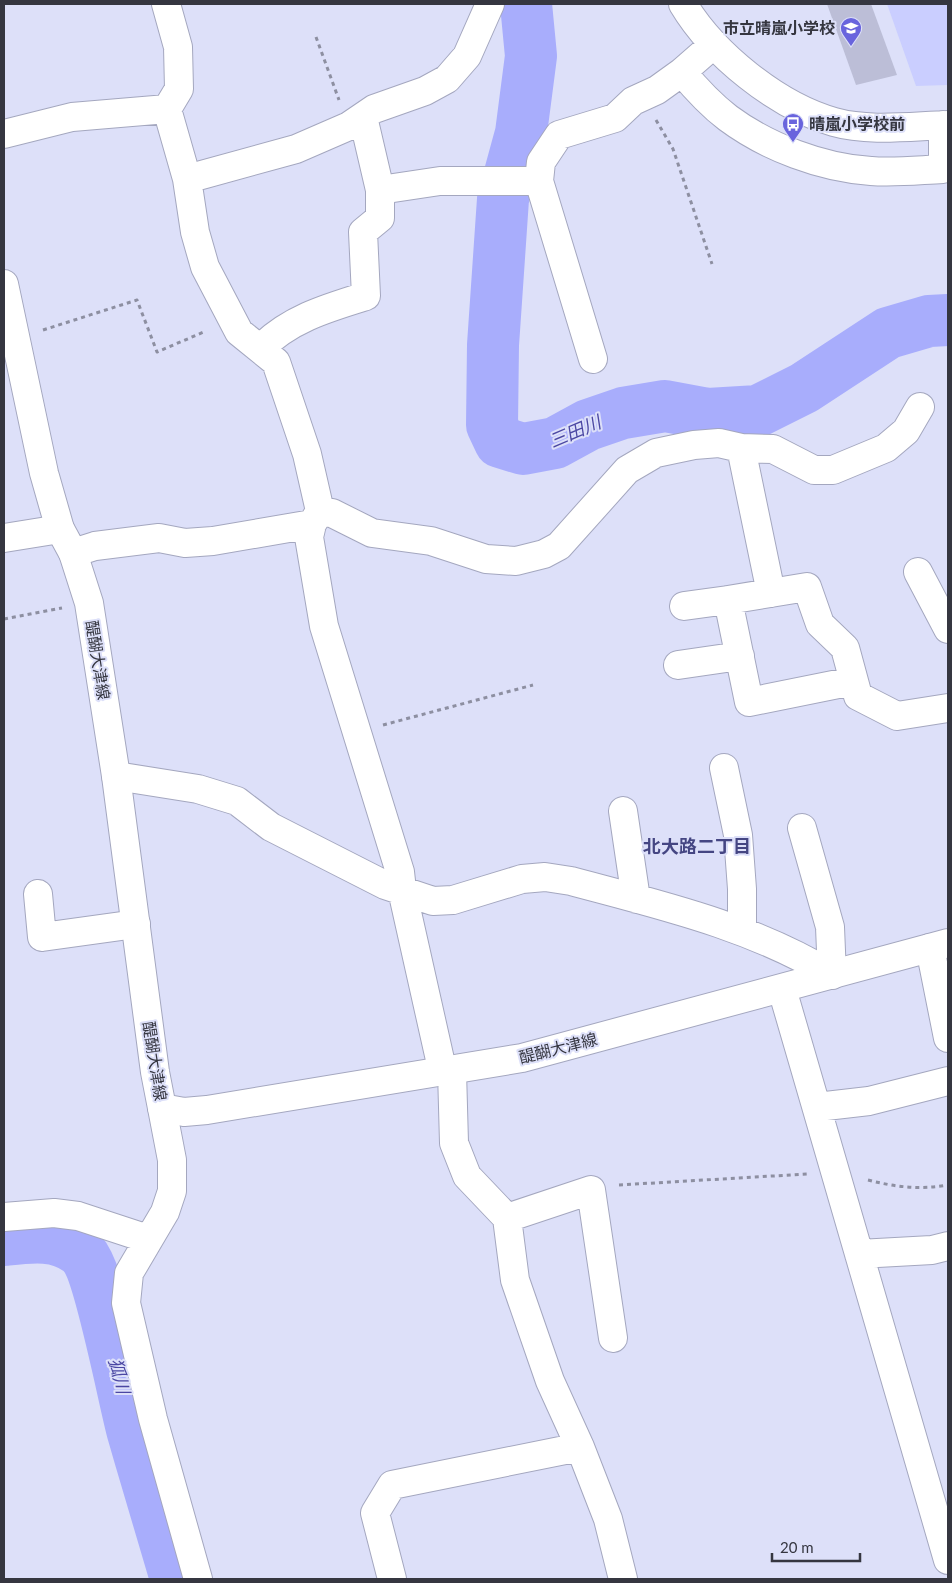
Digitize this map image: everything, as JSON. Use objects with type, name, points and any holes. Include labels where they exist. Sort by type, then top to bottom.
[{"type":"street","points":[[166,4],[178,47],[179,89],[167,109],[187,179],[195,232],[205,267],[239,332],[276,362],[307,454],[316,517],[309,537],[324,626],[400,872],[402,890],[447,1072],[454,1143],[467,1176],[507,1218],[515,1280],[550,1381],[580,1447],[608,1519],[623,1579]]},
{"type":"street","points":[[187,179],[296,149],[356,122],[374,109],[424,91],[447,79],[467,56],[490,4]]},
{"type":"street","points":[[682,72],[699,93],[728,118],[764,140],[801,155],[843,167],[872,172],[944,169],[945,125],[870,126],[835,122],[799,108],[757,83],[714,44],[683,4]]},
{"type":"street","points":[[593,359],[531,181],[558,135],[615,118],[633,101],[682,72],[714,44]]},
{"type":"street","points":[[4,134],[72,117],[167,109]]},
{"type":"street","points":[[260,349],[272,337],[318,311],[366,296],[363,232],[380,218],[380,190],[356,122]]},
{"type":"street","points":[[380,190],[440,181],[531,181]]},
{"type":"street","name":"醍醐大津線","points":[[4,284],[38,447],[60,529],[73,553],[89,603],[116,776],[162,1108],[184,1112],[207,1110],[447,1072],[522,1058],[939,945]]},
{"type":"street","points":[[73,553],[95,546],[158,538],[185,543],[213,541],[332,513],[372,533],[431,540],[486,559],[516,561],[544,554],[559,546],[627,470],[656,453],[694,445],[719,443],[741,448],[773,449],[814,470],[833,470],[886,448],[906,431],[920,407]]},
{"type":"street","points":[[741,448],[772,593]]},
{"type":"street","points":[[4,538],[60,529]]},
{"type":"street","points":[[918,572],[948,629]]},
{"type":"street","points":[[684,606],[808,587],[820,624],[844,648],[858,696],[897,716],[948,708]]},
{"type":"street","points":[[728,600],[749,702],[854,680]]},
{"type":"street","points":[[678,665],[740,656]]},
{"type":"street","points":[[724,768],[738,835],[742,889],[742,930]]},
{"type":"street","points":[[116,776],[198,789],[237,801],[272,827],[385,886],[433,901],[454,900],[522,879],[545,877],[570,881],[742,930],[801,956],[832,975]]},
{"type":"street","points":[[623,812],[636,899]]},
{"type":"street","points":[[802,828],[830,927],[832,975]]},
{"type":"street","points":[[38,894],[42,936],[136,924]]},
{"type":"street","points":[[939,945],[948,1038]]},
{"type":"street","points":[[782,989],[948,1560]]},
{"type":"street","points":[[817,1107],[868,1101],[948,1081]]},
{"type":"street","points":[[162,1108],[172,1160],[172,1191],[165,1212],[129,1273],[126,1303],[153,1419],[198,1579]]},
{"type":"street","points":[[507,1218],[591,1190],[613,1338]]},
{"type":"street","points":[[4,1218],[54,1213],[78,1216],[148,1239]]},
{"type":"street","points":[[859,1254],[932,1250],[948,1246]]},
{"type":"street","points":[[392,1579],[375,1513],[392,1485],[580,1447]]},
{"type":"path","points":[[316,37],[356,122]]},
{"type":"path","points":[[647,94],[656,119],[673,149],[712,264]]},
{"type":"path","points":[[15,338],[137,300],[157,352],[232,320]]},
{"type":"path","points":[[4,619],[89,603]]},
{"type":"path","points":[[358,732],[533,685]]},
{"type":"path","points":[[591,1190],[614,1186],[836,1172],[900,1187],[926,1188],[948,1185]]},
{"type":"shaded area","points":[[887,4],[948,4],[948,85],[916,86]]},
{"type":"building","points":[[827,4],[871,4],[897,75],[856,85]]},
{"type":"waterway","name":"三田川","points":[[526,4],[531,56],[521,133],[503,199],[493,345],[492,425],[500,442],[523,449],[555,443],[588,425],[623,413],[665,406],[708,414],[758,411],[804,388],[888,333],[929,321],[948,320]]},
{"type":"waterway","name":"狐川","points":[[4,1240],[44,1238],[62,1241],[80,1251],[88,1262],[111,1336],[133,1433],[176,1579]]},
{"type":"place","name":"市立晴嵐小学校","points":[[851,47]]},
{"type":"place","name":"晴嵐小学校前","points":[[793,143]]},
{"type":"district","name":"北大路二丁目","points":[[697,847]]}]
